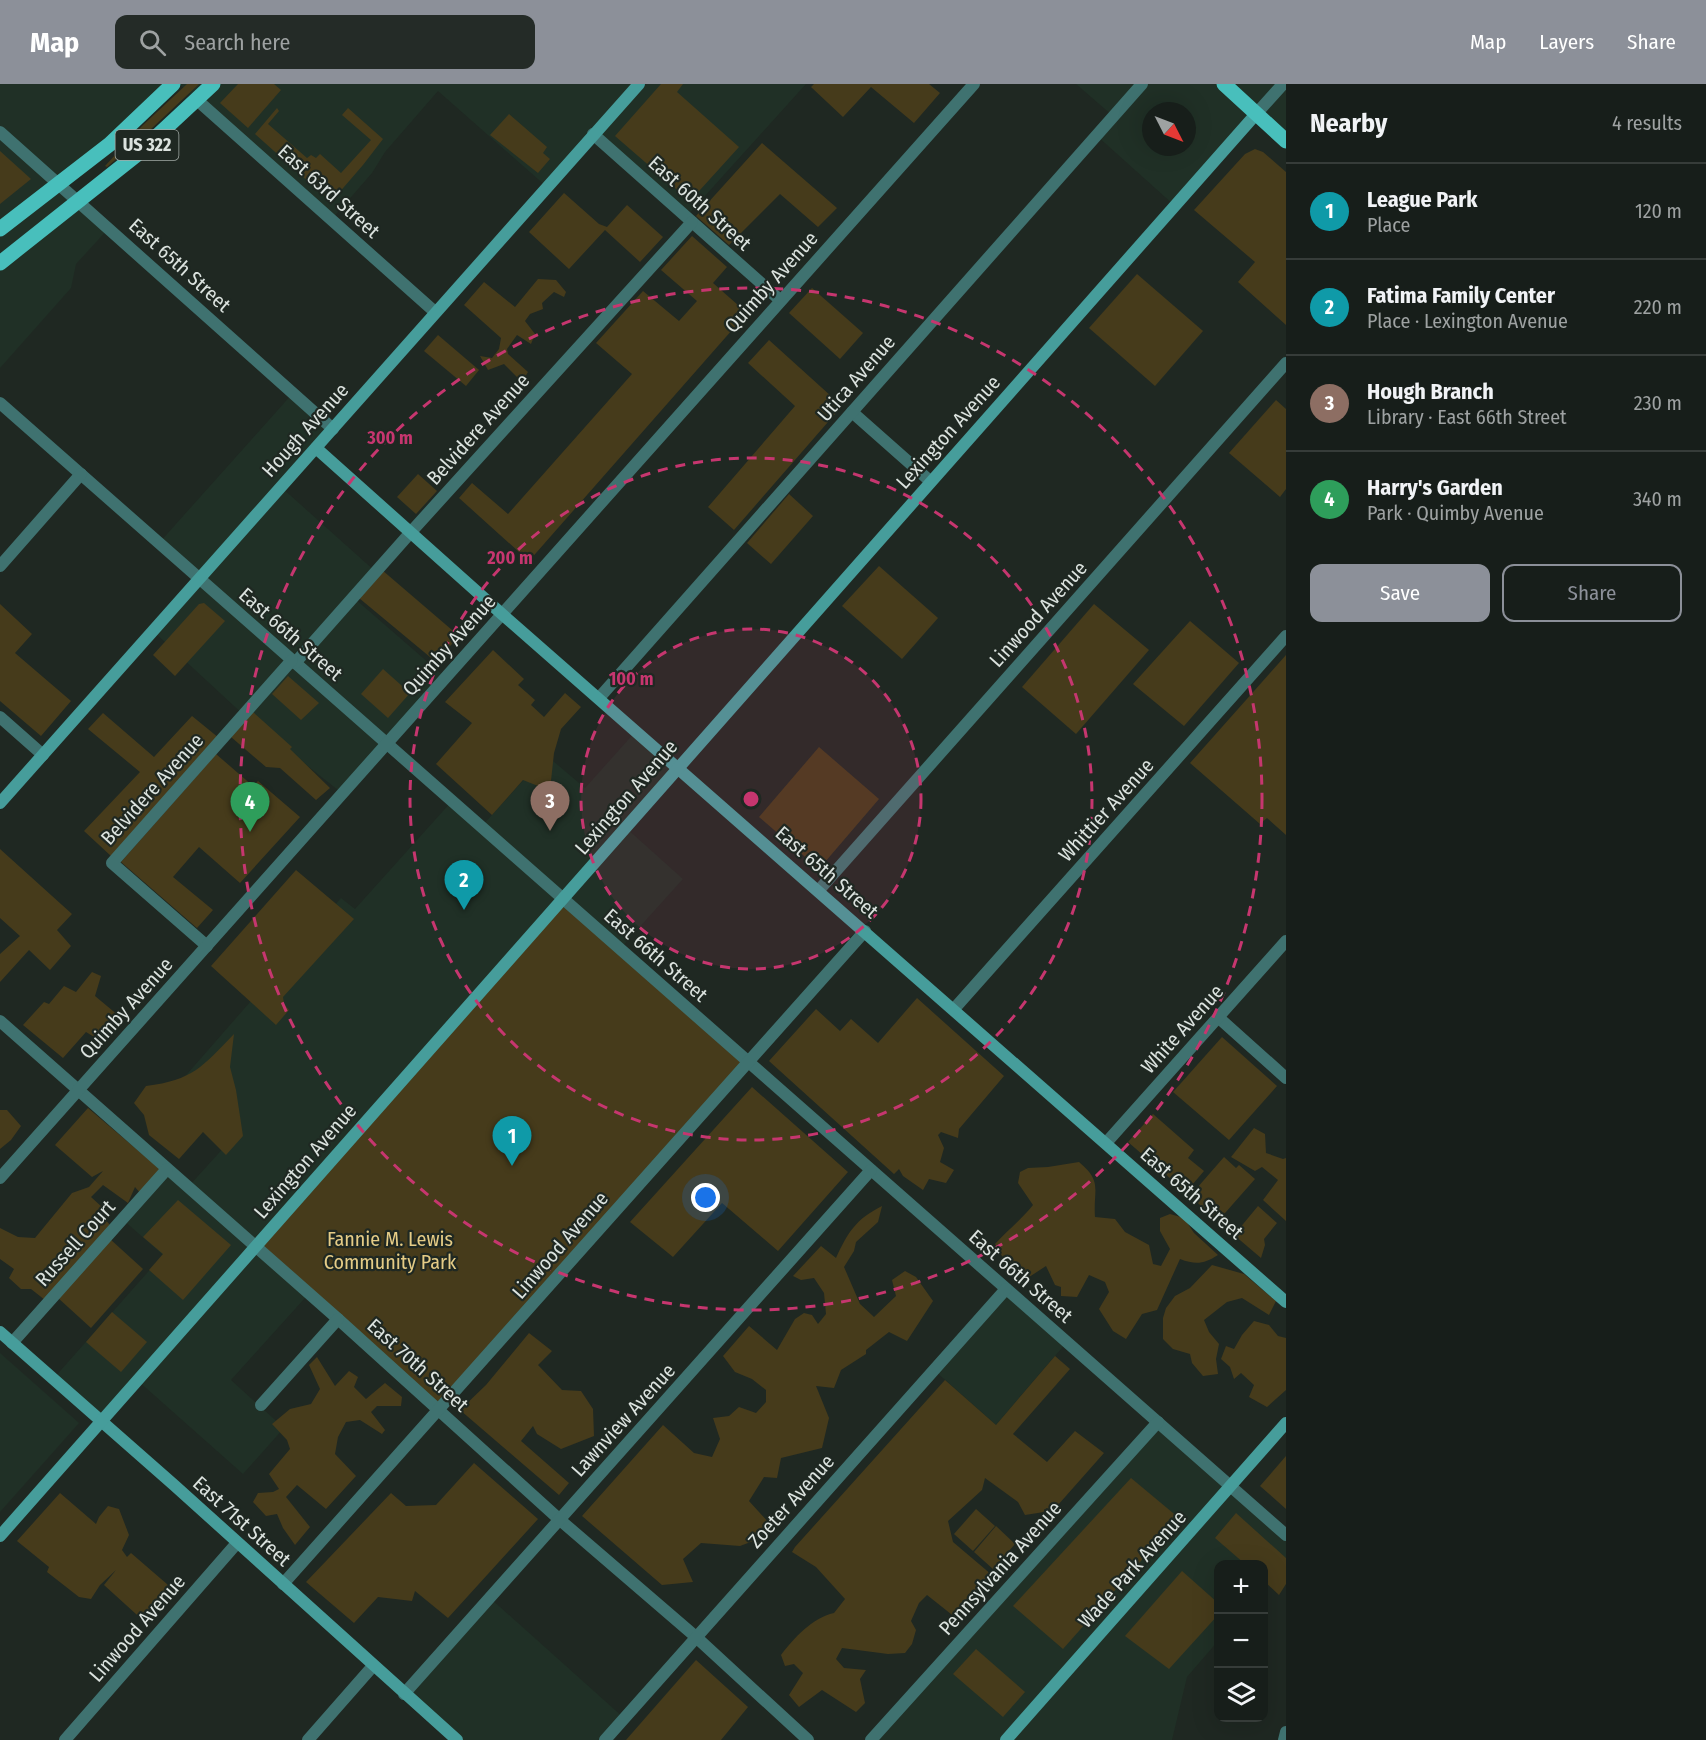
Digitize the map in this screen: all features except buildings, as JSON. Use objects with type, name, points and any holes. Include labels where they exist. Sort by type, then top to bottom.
[{"type":"main road","name":"US 322","points":[[0,229],[110,144],[173,84]]},
{"type":"main road","name":"US 322","points":[[0,263],[140,152],[213,84]]},
{"type":"main road","points":[[1224,84],[1286,141]]},
{"type":"street","name":"Hough Avenue","points":[[0,802],[200,580],[639,84]]},
{"type":"street","name":"Quimby Avenue","points":[[0,1178],[974,84]]},
{"type":"street","name":"Utica Avenue","points":[[599,698],[1142,84]]},
{"type":"street","name":"Lexington Avenue","points":[[0,1536],[1283,84]]},
{"type":"street","name":"East 63rd Street","points":[[197,100],[435,312]]},
{"type":"street","name":"East 65th Street","points":[[0,132],[333,429]]},
{"type":"street","name":"East 60th Street","points":[[593,134],[780,300]]},
{"type":"street","name":"Belvidere Avenue","points":[[207,946],[112,863],[692,222]]},
{"type":"street","name":"Linwood Avenue","points":[[819,890],[1286,363]]},
{"type":"street","name":"East 66th Street","points":[[0,403],[1286,1535]]},
{"type":"street","points":[[852,412],[930,481]]},
{"type":"street","name":"East 65th Street","points":[[316,448],[1286,1302]]},
{"type":"street","points":[[0,566],[81,474]]},
{"type":"street","name":"Whittier Avenue","points":[[954,1009],[1286,636]]},
{"type":"street","points":[[0,717],[43,755]]},
{"type":"street","name":"Linwood Avenue","points":[[283,1584],[865,931]]},
{"type":"street","name":"White Avenue","points":[[1106,1143],[1286,941]]},
{"type":"street","points":[[1219,1017],[1286,1078]]},
{"type":"street","name":"East 70th Street","points":[[0,1021],[338,1319],[560,1521],[696,1637],[808,1740]]},
{"type":"street","name":"Russell Court","points":[[12,1343],[167,1169]]},
{"type":"street","name":"Lawnview Avenue","points":[[404,1694],[871,1170]]},
{"type":"street","name":"Zoeter Avenue","points":[[605,1740],[1006,1289]]},
{"type":"street","points":[[261,1405],[338,1319]]},
{"type":"street","name":"East 71st Street","points":[[0,1332],[457,1740]]},
{"type":"street","name":"Pennsylvania Avenue","points":[[871,1740],[1158,1422]]},
{"type":"street","name":"Wade Park Avenue","points":[[1006,1740],[1286,1423]]},
{"type":"street","name":"Linwood Avenue","points":[[65,1740],[237,1542]]},
{"type":"street","points":[[308,1740],[373,1666]]},
{"type":"street","points":[[1284,1740],[1286,1732]]},
{"type":"shaded area","points":[[0,84],[173,84],[57,183],[109,228],[76,264],[71,288],[0,368]]},
{"type":"shaded area","points":[[179,84],[806,84],[686,217],[593,135],[547,187],[438,91],[385,152],[372,173],[332,219]]},
{"type":"shaded area","points":[[1076,84],[1286,84],[1286,141],[1256,114],[1175,206],[1096,135],[1113,116]]},
{"type":"shaded area","points":[[293,393],[333,429],[281,487],[376,572],[354,598],[445,677],[343,794],[247,718],[153,631],[200,580],[159,543]]},
{"type":"shaded area","points":[[636,731],[679,767],[624,826],[683,879],[231,1380],[284,1428],[243,1474],[137,1380],[101,1421],[53,1379],[163,1255],[122,1219],[167,1169],[188,1187],[237,1133],[181,1081],[341,898],[355,909],[452,801],[481,827],[546,755],[585,788]]},
{"type":"shaded area","points":[[1006,1289],[1067,1342],[996,1425],[934,1370]]},
{"type":"shaded area","points":[[0,1353],[79,1423],[0,1512]]},
{"type":"shaded area","points":[[1158,1422],[1286,1535],[1286,1563],[1268,1584],[1268,1560],[1214,1560],[1214,1646],[1187,1677],[1172,1740],[871,1740]]},
{"type":"shaded area","points":[[490,1598],[624,1718],[605,1740],[457,1740],[404,1694]]},
{"type":"green space","points":[[187,84],[199,84],[150,130],[107,167],[105,166],[142,126]]},
{"type":"green space","points":[[238,84],[274,84],[281,90],[248,128],[220,103]]},
{"type":"green space","points":[[661,84],[683,84],[677,92],[739,147],[690,201],[615,136]]},
{"type":"green space","points":[[814,84],[929,84],[940,93],[914,123],[871,87],[843,117],[811,87]]},
{"type":"green space","points":[[277,108],[279,111],[268,124],[307,158],[311,155],[316,158],[320,154],[341,173],[371,140],[342,115],[348,108],[383,139],[331,202],[255,134]]},
{"type":"green space","points":[[509,114],[547,147],[543,153],[550,159],[538,173],[490,135]]},
{"type":"green space","points":[[762,143],[837,208],[818,227],[780,194],[729,245],[696,216]]},
{"type":"green space","points":[[1255,149],[1263,152],[1286,172],[1286,325],[1238,282],[1255,262],[1194,210],[1245,154]]},
{"type":"green space","points":[[0,151],[31,179],[0,204]]},
{"type":"green space","points":[[564,193],[599,224],[607,227],[627,205],[663,237],[640,262],[605,230],[569,269],[529,232]]},
{"type":"green space","points":[[692,236],[727,267],[713,283],[747,313],[529,561],[459,498],[472,483],[508,514],[632,374],[596,343],[643,291],[679,321],[697,301],[661,270]]},
{"type":"green space","points":[[1137,274],[1203,331],[1155,386],[1089,328]]},
{"type":"green space","points":[[538,279],[556,280],[566,292],[564,297],[554,292],[542,303],[543,309],[530,314],[525,321],[535,334],[531,344],[517,335],[507,349],[508,354],[528,372],[522,382],[504,364],[488,370],[480,356],[492,358],[499,349],[501,338],[464,305],[484,282],[515,307]]},
{"type":"green space","points":[[812,288],[863,333],[840,359],[789,313]]},
{"type":"green space","points":[[438,335],[479,370],[466,386],[424,351]]},
{"type":"green space","points":[[769,340],[842,406],[734,530],[708,507],[795,406],[748,363]]},
{"type":"green space","points":[[1276,400],[1286,409],[1286,489],[1280,497],[1229,453]]},
{"type":"green space","points":[[418,474],[437,491],[416,514],[397,497]]},
{"type":"green space","points":[[789,494],[813,516],[771,564],[747,543]]},
{"type":"green space","points":[[879,566],[938,618],[902,659],[842,606]]},
{"type":"green space","points":[[382,570],[459,636],[436,662],[359,598]]},
{"type":"green space","points":[[204,603],[225,621],[175,676],[153,655],[199,604]]},
{"type":"green space","points":[[0,604],[32,634],[15,653],[71,701],[41,736],[0,701]]},
{"type":"green space","points":[[1094,604],[1149,650],[1076,734],[1022,687]]},
{"type":"green space","points":[[1190,621],[1239,663],[1184,726],[1133,684]]},
{"type":"green space","points":[[493,650],[524,679],[518,685],[535,700],[531,705],[544,717],[565,693],[581,707],[561,729],[554,753],[551,781],[543,788],[523,780],[492,815],[436,764],[472,723],[445,702]]},
{"type":"green space","points":[[1286,655],[1286,835],[1267,818],[1260,824],[1190,763]]},
{"type":"green space","points":[[383,669],[410,693],[388,718],[361,694]]},
{"type":"green space","points":[[288,676],[319,703],[301,720],[272,694]]},
{"type":"green space","points":[[253,712],[292,747],[290,749],[330,788],[316,800],[280,768],[266,767],[231,737]]},
{"type":"green space","points":[[103,713],[154,757],[192,716],[219,738],[111,856],[84,831],[140,772],[88,729]]},
{"type":"green space","points":[[819,747],[879,799],[819,869],[759,817]]},
{"type":"green space","points":[[216,754],[253,786],[258,781],[300,817],[240,883],[199,847],[173,877],[213,910],[197,928],[121,862]]},
{"type":"green space","points":[[0,849],[72,914],[57,930],[71,946],[50,970],[29,950],[0,982],[0,954],[20,936],[0,918]]},
{"type":"green space","points":[[296,870],[354,919],[283,997],[284,1004],[289,1010],[276,1025],[211,966]]},
{"type":"green space","name":"Fannie M. Lewis Community Park","points":[[563,899],[748,1062],[439,1411],[263,1255],[262,1239]]},
{"type":"green space","points":[[92,972],[101,976],[95,996],[119,1016],[99,1040],[86,1032],[63,1058],[23,1025],[44,1002],[49,1004],[64,986],[76,992]]},
{"type":"green space","points":[[917,998],[1004,1076],[959,1129],[958,1138],[941,1132],[938,1135],[944,1148],[940,1162],[954,1170],[946,1183],[929,1179],[923,1190],[903,1176],[899,1169],[894,1174],[769,1061],[816,1009],[840,1031],[851,1019],[878,1043]]},
{"type":"green space","points":[[234,1034],[230,1067],[243,1136],[226,1155],[203,1132],[179,1159],[149,1135],[144,1115],[134,1103],[146,1086],[175,1080],[196,1070]]},
{"type":"green space","points":[[1222,1037],[1277,1086],[1229,1140],[1173,1092]]},
{"type":"green space","points":[[752,1087],[848,1172],[778,1251],[722,1203],[673,1257],[630,1222]]},
{"type":"green space","points":[[88,1108],[161,1170],[141,1194],[135,1187],[128,1203],[103,1185],[91,1197],[103,1208],[103,1217],[110,1225],[45,1300],[31,1289],[21,1289],[9,1278],[14,1269],[0,1259],[0,1228],[18,1237],[35,1238],[72,1193],[89,1187],[103,1171],[92,1177],[55,1145]]},
{"type":"green space","points":[[0,1110],[7,1110],[21,1126],[11,1140],[0,1149]]},
{"type":"green space","points":[[1153,1114],[1194,1150],[1188,1158],[1204,1171],[1186,1192],[1128,1142]]},
{"type":"green space","points":[[1254,1128],[1265,1134],[1266,1153],[1286,1158],[1286,1221],[1263,1200],[1278,1180],[1262,1167],[1255,1171],[1231,1157]]},
{"type":"green space","points":[[1224,1157],[1236,1168],[1239,1165],[1255,1179],[1218,1221],[1190,1196]]},
{"type":"green space","points":[[1079,1162],[1094,1181],[1095,1217],[1115,1219],[1125,1232],[1149,1245],[1153,1264],[1161,1266],[1170,1249],[1160,1231],[1160,1218],[1170,1214],[1184,1218],[1194,1233],[1218,1255],[1200,1263],[1180,1259],[1157,1310],[1142,1314],[1126,1339],[1113,1331],[1099,1309],[1109,1292],[1105,1282],[1089,1275],[1077,1297],[1061,1296],[1061,1287],[1055,1285],[1046,1266],[1023,1281],[1009,1268],[995,1244],[1033,1205],[1018,1183],[1020,1172],[1028,1168]]},
{"type":"green space","points":[[178,1200],[231,1245],[183,1300],[149,1270],[163,1254],[143,1237]]},
{"type":"green space","points":[[882,1206],[878,1222],[856,1242],[854,1251],[844,1267],[860,1304],[874,1317],[896,1296],[892,1280],[905,1271],[916,1277],[933,1301],[907,1341],[889,1332],[866,1350],[866,1354],[841,1370],[834,1388],[816,1386],[829,1418],[822,1448],[781,1458],[777,1478],[764,1477],[749,1501],[770,1524],[756,1540],[740,1546],[701,1543],[683,1559],[693,1582],[662,1585],[582,1516],[663,1425],[694,1453],[712,1457],[720,1439],[713,1418],[729,1416],[739,1407],[756,1413],[766,1402],[766,1390],[752,1379],[735,1372],[723,1356],[749,1326],[777,1350],[795,1319],[804,1313],[812,1315],[818,1324],[826,1314],[824,1293],[814,1278],[801,1280],[793,1276],[821,1246],[836,1258],[859,1221]]},
{"type":"green space","points":[[1258,1206],[1277,1223],[1264,1239],[1265,1245],[1261,1258],[1234,1235]]},
{"type":"green space","points":[[110,1239],[143,1269],[91,1328],[57,1297]]},
{"type":"green space","points":[[1212,1265],[1244,1274],[1276,1301],[1269,1315],[1242,1298],[1227,1302],[1204,1320],[1209,1332],[1219,1344],[1216,1359],[1218,1374],[1203,1376],[1192,1363],[1190,1354],[1173,1349],[1163,1339],[1163,1318],[1166,1308],[1175,1296],[1190,1288]]},
{"type":"green space","points":[[112,1312],[147,1342],[121,1372],[86,1342]]},
{"type":"green space","points":[[1254,1321],[1269,1325],[1278,1336],[1286,1338],[1286,1390],[1267,1407],[1249,1397],[1254,1385],[1241,1373],[1234,1379],[1230,1367],[1221,1359],[1226,1346],[1234,1349]]},
{"type":"green space","points":[[529,1333],[552,1351],[538,1365],[562,1390],[581,1391],[593,1409],[594,1436],[561,1449],[537,1434],[533,1426],[521,1441],[569,1483],[559,1495],[460,1410],[486,1385]]},
{"type":"green space","points":[[1055,1356],[1070,1369],[1013,1434],[1047,1462],[1075,1431],[1104,1453],[1050,1514],[1044,1509],[1044,1512],[1025,1515],[1018,1502],[985,1478],[982,1490],[948,1521],[953,1542],[992,1575],[956,1618],[927,1595],[919,1603],[911,1621],[916,1630],[912,1644],[905,1653],[888,1654],[842,1648],[836,1659],[844,1668],[866,1670],[860,1679],[865,1703],[856,1712],[822,1690],[799,1707],[789,1695],[803,1673],[794,1664],[785,1666],[781,1655],[804,1630],[818,1619],[834,1613],[845,1599],[816,1567],[792,1552],[795,1547],[945,1380],[996,1425]]},
{"type":"green space","points":[[317,1357],[335,1386],[349,1371],[358,1377],[354,1387],[366,1399],[385,1383],[402,1397],[401,1406],[377,1406],[371,1412],[385,1430],[382,1434],[360,1420],[346,1422],[338,1437],[335,1454],[356,1476],[326,1509],[297,1485],[286,1497],[310,1527],[295,1545],[283,1528],[277,1514],[266,1516],[253,1502],[258,1493],[273,1492],[279,1489],[269,1474],[290,1449],[287,1440],[272,1424],[290,1409],[311,1404],[320,1389],[309,1365]]},
{"type":"green space","points":[[1286,1456],[1286,1509],[1260,1486]]},
{"type":"green space","points":[[474,1463],[538,1519],[448,1618],[415,1591],[412,1601],[378,1597],[354,1623],[306,1582],[391,1493],[406,1506],[436,1505]]},
{"type":"green space","points":[[1131,1478],[1179,1518],[1063,1649],[1013,1606]]},
{"type":"green space","points":[[60,1493],[96,1524],[108,1506],[119,1509],[129,1535],[122,1550],[127,1557],[131,1553],[175,1591],[147,1624],[104,1585],[116,1570],[100,1585],[91,1599],[79,1597],[47,1572],[49,1567],[17,1541]]},
{"type":"green space","points":[[976,1509],[995,1526],[973,1551],[954,1534]]},
{"type":"green space","points":[[1236,1513],[1286,1558],[1286,1584],[1279,1595],[1268,1585],[1268,1560],[1240,1560],[1215,1538]]},
{"type":"green space","points":[[996,1526],[1015,1544],[993,1569],[974,1552]]},
{"type":"green space","points":[[1182,1571],[1214,1599],[1214,1619],[1169,1669],[1125,1636]]},
{"type":"green space","points":[[976,1649],[1025,1692],[1003,1717],[953,1674]]},
{"type":"green space","points":[[696,1660],[748,1707],[721,1740],[626,1740]]},
{"type":"place","name":"Hough Branch","points":[[550,831]]},
{"type":"place","name":"Harry's Garden","points":[[250,832]]},
{"type":"place","name":"Fatima Family Center","points":[[464,910]]},
{"type":"place","name":"League Park","points":[[512,1166]]}]
